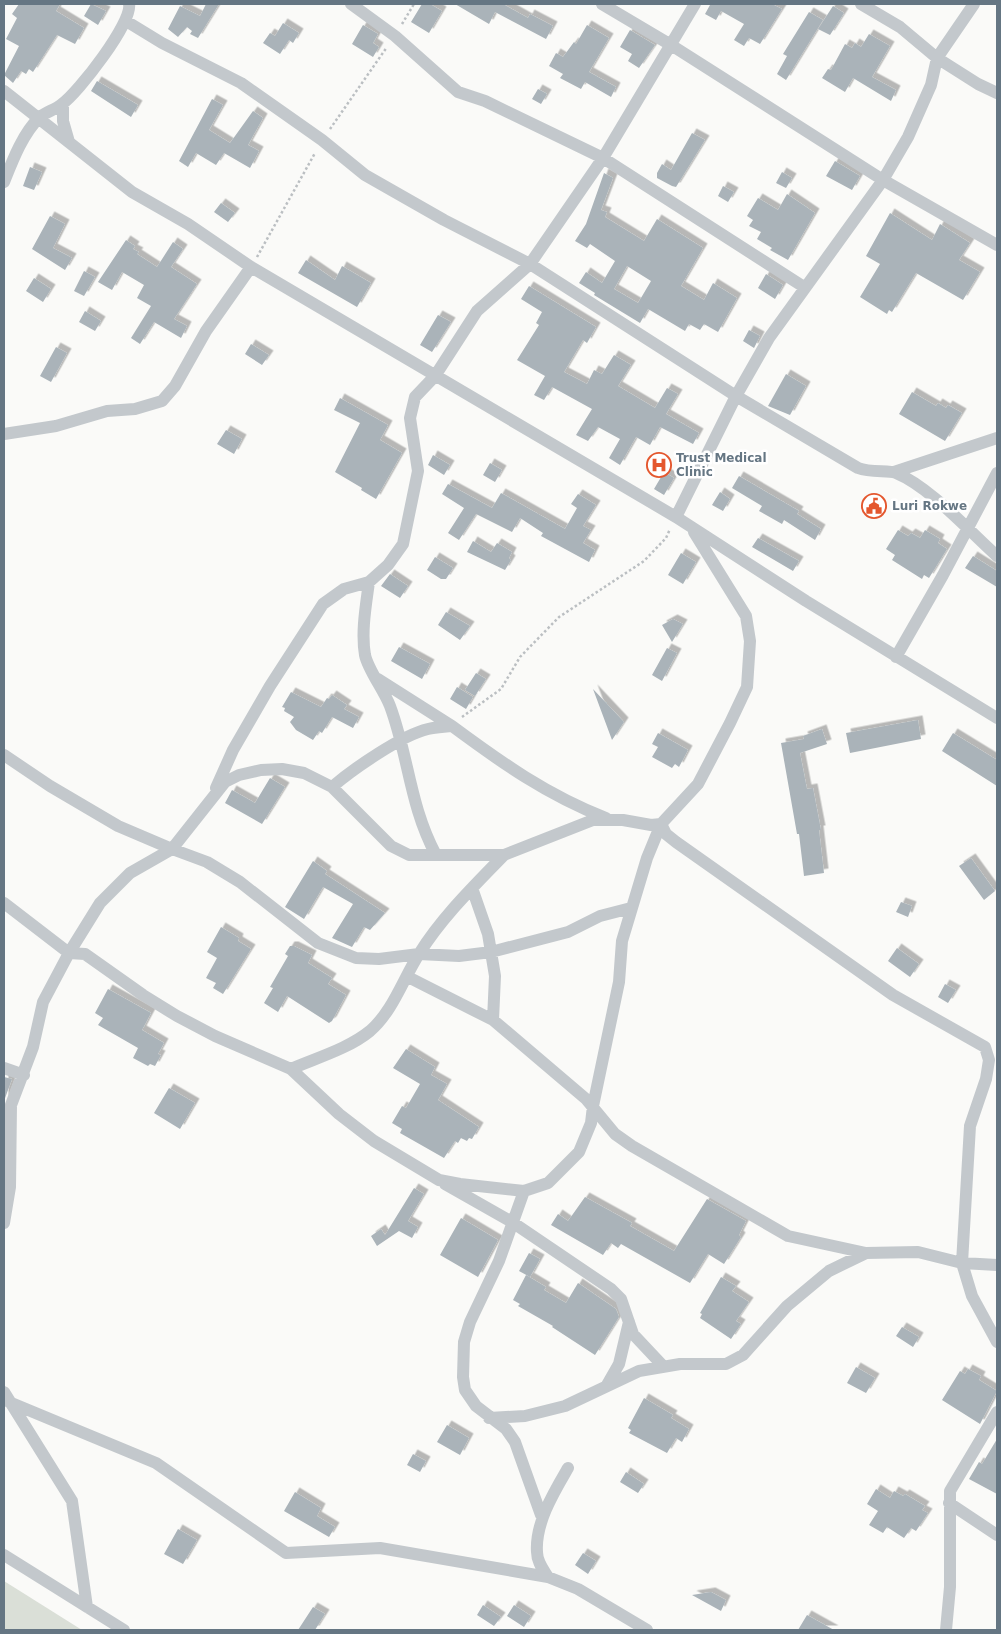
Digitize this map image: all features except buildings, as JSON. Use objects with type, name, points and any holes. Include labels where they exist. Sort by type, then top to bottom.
[{"type":"street","points":[[4,182],[18,149],[39,118],[64,104],[106,53],[129,15],[128,4]]},
{"type":"street","points":[[351,4],[395,36],[458,92],[484,101],[603,158],[804,287]]},
{"type":"street","points":[[602,4],[671,45],[883,180],[997,245]]},
{"type":"street","points":[[211,798],[234,750],[318,610],[323,604],[344,589],[369,582],[388,565],[403,544],[418,471],[410,418],[415,397],[435,376],[477,310],[530,264],[603,158],[695,4]]},
{"type":"street","points":[[862,4],[900,28],[937,58],[978,84],[997,93]]},
{"type":"street","points":[[676,517],[736,396],[769,338],[883,180],[908,137],[931,85],[937,58],[974,4]]},
{"type":"street","points":[[126,21],[162,43],[241,83],[322,140],[365,175],[444,220],[530,264],[736,396],[858,468],[877,472],[894,472],[997,438]]},
{"type":"street","points":[[4,91],[132,192],[188,224],[251,268],[676,517],[896,657],[997,718]]},
{"type":"street","points":[[64,104],[63,121],[70,142]]},
{"type":"street","points":[[4,434],[56,426],[107,411],[135,409],[162,401],[175,386],[206,331],[251,268]]},
{"type":"street","points":[[894,472],[917,486],[997,556]]},
{"type":"street","points":[[896,657],[997,472]]},
{"type":"street","points":[[439,1180],[524,1191],[548,1184],[579,1152],[591,1123],[619,982],[622,941],[647,858],[661,824],[698,784],[730,723],[746,687],[750,641],[746,616],[691,528]]},
{"type":"street","points":[[369,582],[364,644],[365,657],[390,705],[401,741],[418,817],[436,855]]},
{"type":"street","points":[[377,678],[452,726],[523,777],[582,809],[610,820]]},
{"type":"street","points":[[332,787],[344,776],[401,741],[428,729],[452,726]]},
{"type":"street","points":[[4,755],[50,786],[118,826],[207,862],[240,882],[318,943],[356,958],[371,959],[418,954],[459,956],[491,952],[568,932],[600,916],[631,908]]},
{"type":"street","points":[[4,1223],[10,1187],[11,1105],[24,1075],[33,1047],[43,1002],[69,953],[106,897],[130,873],[172,849],[225,782],[239,775],[261,770],[282,769],[304,773],[332,787],[391,846],[409,855],[504,854],[593,820],[651,825],[661,824]]},
{"type":"street","points":[[661,824],[666,834],[676,842],[893,995],[997,1054]]},
{"type":"street","points":[[290,1069],[342,1048],[369,1032],[384,1015],[408,977],[418,954],[472,888],[504,854]]},
{"type":"street","points":[[472,888],[488,934],[495,976],[493,1020]]},
{"type":"street","points":[[4,903],[69,953],[85,954],[143,995],[177,1016],[215,1036],[290,1069],[339,1114],[374,1141],[512,1222],[611,1289],[621,1299],[633,1334],[643,1348],[664,1367]]},
{"type":"street","points":[[408,977],[493,1020],[593,1106],[603,1121],[621,1138],[788,1236],[866,1253],[918,1252],[962,1263],[997,1266]]},
{"type":"street","points":[[985,1047],[989,1060],[986,1079],[970,1126],[962,1263],[972,1296],[997,1342]]},
{"type":"street","points":[[4,1068],[24,1075]]},
{"type":"street","points":[[524,1191],[495,1269],[470,1322],[464,1342],[463,1377],[465,1390],[476,1406],[489,1418],[506,1429],[515,1442],[541,1515]]},
{"type":"street","points":[[489,1418],[525,1416],[565,1406],[640,1371],[664,1367],[726,1364],[743,1355],[787,1306],[829,1271],[866,1253]]},
{"type":"street","points":[[607,1385],[619,1364],[629,1322]]},
{"type":"street","points":[[6,1397],[156,1464],[286,1554],[380,1548],[548,1577],[578,1589],[647,1630]]},
{"type":"street","points":[[6,1397],[72,1502],[87,1607]]},
{"type":"street","points":[[946,1630],[950,1587],[950,1491],[997,1412]]},
{"type":"street","points":[[548,1577],[539,1563],[536,1552],[542,1524],[551,1498],[568,1468]]},
{"type":"street","points":[[949,1503],[997,1535]]},
{"type":"street","points":[[4,1555],[124,1630]]},
{"type":"path","points":[[452,726],[501,689],[520,657],[559,618],[644,561],[666,538],[676,517]]},
{"type":"shaded area","points":[[4,1581],[82,1630],[4,1630]]},
{"type":"place","name":"Trust Medical Clinic","points":[[659,465]]},
{"type":"place","name":"Luri Rokwe","points":[[874,506]]}]
